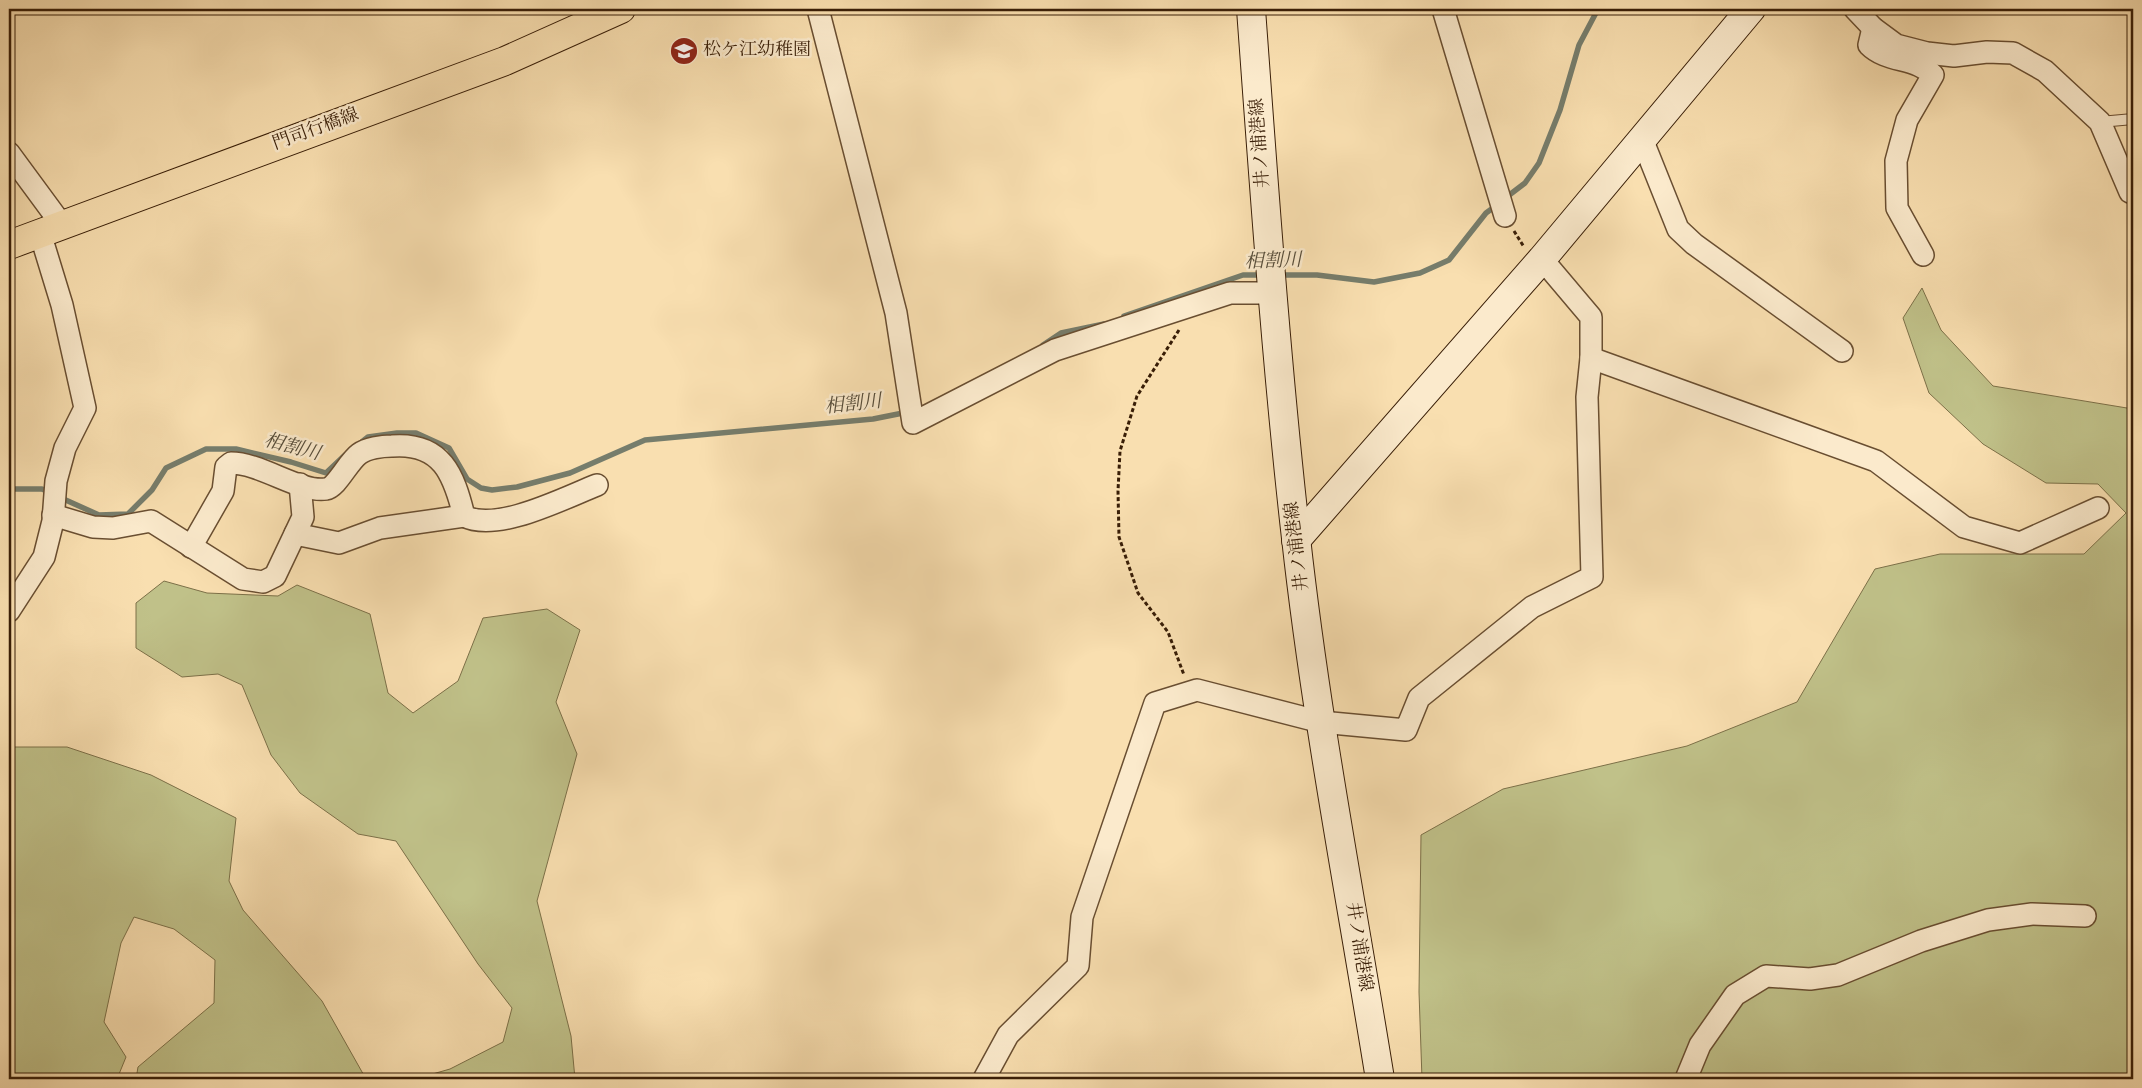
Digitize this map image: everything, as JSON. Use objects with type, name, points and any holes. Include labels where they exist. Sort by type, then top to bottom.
[{"type":"main road","name":"門司行橋線","points":[[9,245],[505,61],[621,9]]},
{"type":"main road","name":"井ノ浦港線","points":[[1251,9],[1271,293],[1296,540],[1321,722],[1380,1079]]},
{"type":"main road","points":[[1296,540],[1539,263],[1751,9]]},
{"type":"street","points":[[818,9],[896,313],[913,423],[1054,350],[1191,308],[1230,293],[1271,293]]},
{"type":"street","points":[[1443,9],[1505,216]]},
{"type":"street","points":[[1855,9],[1873,28],[1896,45],[1928,53],[1954,56],[1987,52],[2013,53],[2045,72],[2100,122],[2130,192]]},
{"type":"street","points":[[1873,28],[1869,45],[1878,53],[1926,68],[1933,75],[1907,120],[1896,161],[1897,208],[1923,255]]},
{"type":"street","points":[[1642,139],[1678,229],[1694,244],[1842,351]]},
{"type":"street","points":[[9,153],[51,229],[62,305],[85,408],[65,448],[56,481],[53,515],[44,557],[9,611]]},
{"type":"street","points":[[984,1079],[1008,1035],[1078,966],[1082,918],[1155,704],[1190,690],[1196,690],[1321,722],[1406,730],[1419,698],[1532,607],[1592,577],[1587,397],[1590,358],[1590,317],[1539,263]]},
{"type":"street","points":[[1590,358],[1876,461],[1964,527],[2020,543],[2098,508]]},
{"type":"street","points":[[191,546],[223,491],[226,467],[231,463],[254,466],[314,489],[328,489],[338,480],[348,464],[361,452],[382,446],[420,446],[437,456],[456,484],[464,516]]},
{"type":"street","points":[[53,515],[93,528],[113,528],[151,522],[243,579],[263,582],[276,576],[303,517],[300,484]]},
{"type":"street","points":[[295,534],[339,543],[380,528],[464,516],[474,522],[500,520],[597,485]]},
{"type":"street","points":[[1686,1079],[1700,1045],[1735,995],[1766,976],[1810,979],[1838,975],[1921,941],[1988,920],[2032,914],[2085,916]]},
{"type":"lane","points":[[2100,122],[2133,119]]},
{"type":"path","points":[[1505,216],[1539,263]]},
{"type":"path","points":[[1190,690],[1168,632],[1138,593],[1120,536],[1118,491],[1120,451],[1137,396],[1160,362],[1191,308]]},
{"type":"green space","points":[[1922,288],[1941,330],[1993,386],[2133,409],[2133,1079],[1422,1079],[1419,992],[1421,835],[1503,789],[1687,746],[1797,702],[1875,569],[1940,554],[2084,554],[2126,513],[2098,484],[2046,483],[1983,444],[1929,393],[1903,318]]},
{"type":"green space","points":[[164,581],[207,593],[278,596],[297,585],[370,614],[388,693],[413,713],[458,681],[483,618],[547,609],[580,630],[556,702],[577,754],[537,901],[571,1036],[575,1079],[415,1079],[450,1069],[503,1042],[512,1008],[478,964],[396,841],[358,834],[300,793],[271,755],[242,685],[218,674],[182,677],[136,648],[136,603]]},
{"type":"green space","points":[[9,747],[67,747],[151,775],[236,818],[229,881],[243,910],[322,1001],[366,1079],[136,1079],[138,1067],[214,1003],[215,960],[174,929],[134,917],[121,943],[104,1022],[126,1057],[117,1079],[9,1079]]},
{"type":"waterway","name":"相割川","points":[[1504,199],[1525,183],[1539,163],[1560,110],[1579,45],[1598,9]]},
{"type":"waterway","name":"相割川","points":[[1278,275],[1317,275],[1374,282],[1420,273],[1449,260],[1486,213],[1497,205]]},
{"type":"waterway","name":"相割川","points":[[1124,316],[1243,275],[1263,275]]},
{"type":"waterway","name":"相割川","points":[[1043,345],[1061,333],[1104,324]]},
{"type":"waterway","name":"相割川","points":[[358,445],[368,437],[397,433],[416,433],[449,448],[467,479],[481,488],[492,490],[517,487],[570,473],[645,440],[873,419],[908,412]]},
{"type":"waterway","name":"相割川","points":[[59,497],[99,515],[128,514],[152,490],[166,468],[206,449],[236,449],[291,462],[326,473],[345,455]]},
{"type":"waterway","name":"相割川","points":[[9,489],[42,489],[51,493]]},
{"type":"place","name":"松ケ江幼稚園","points":[[684,51]]}]
